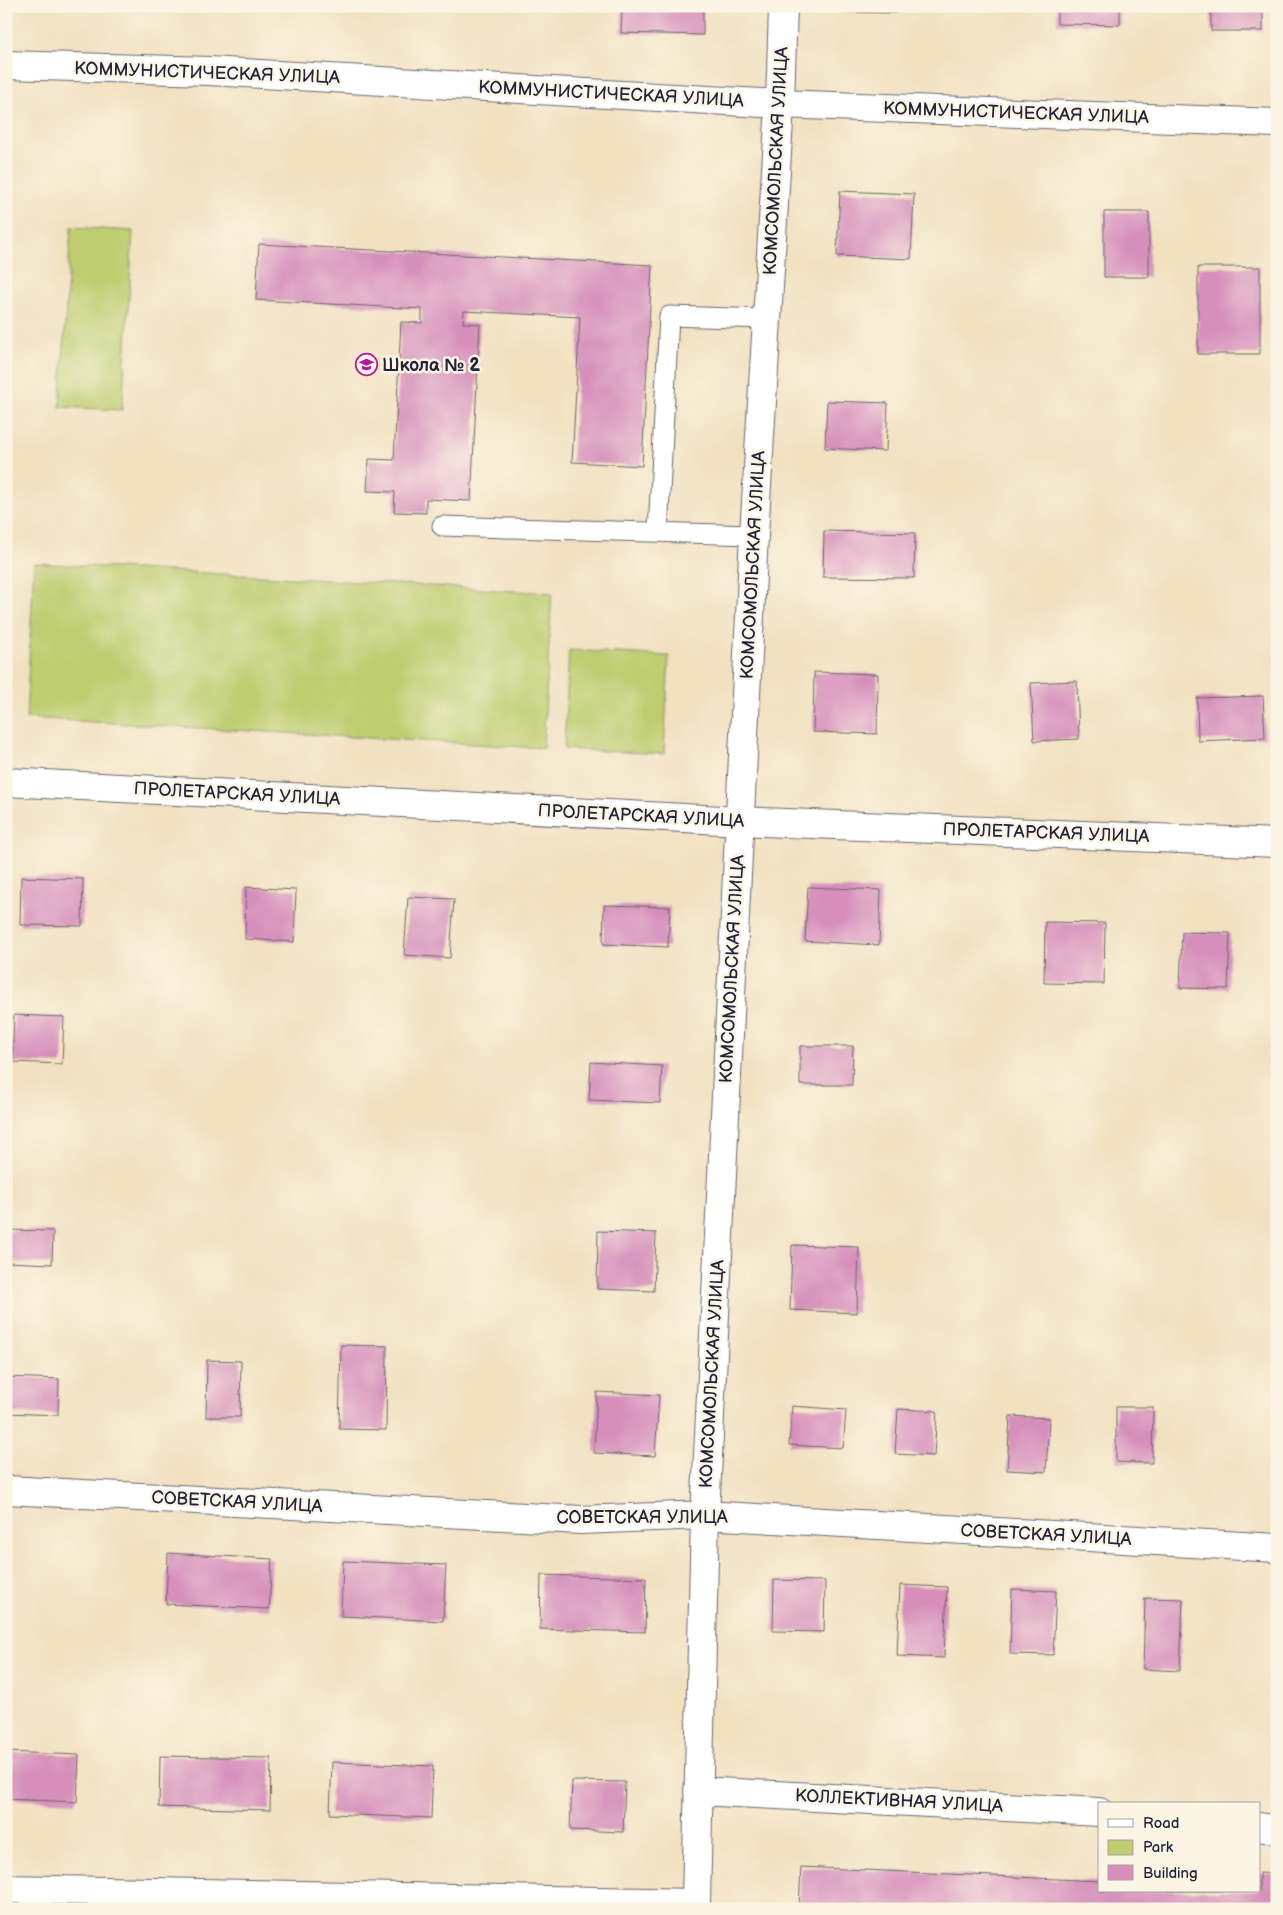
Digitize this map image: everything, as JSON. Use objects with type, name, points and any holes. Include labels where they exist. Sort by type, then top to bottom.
[{"type":"street","name":"КОМСОМОЛЬСКАЯ УЛИЦА","points":[[6,1889],[696,1903],[705,1514],[754,535],[780,104],[783,6]]},
{"type":"street","name":"КОММУНИСТИЧЕСКАЯ УЛИЦА","points":[[6,65],[208,71],[780,104],[1277,123]]},
{"type":"street","name":"ПРОЛЕТАРСКАЯ УЛИЦА","points":[[6,782],[740,821],[1277,843]]},
{"type":"street","name":"СОВЕТСКАЯ УЛИЦА","points":[[6,1490],[581,1520],[705,1514],[1277,1548]]},
{"type":"street","name":"КОЛЛЕКТИВНАЯ УЛИЦА","points":[[698,1791],[1098,1812]]},
{"type":"street","points":[[1260,1827],[1277,1830]]},
{"type":"lane","points":[[658,532],[669,316],[767,319]]},
{"type":"lane","points":[[442,526],[754,535]]},
{"type":"green space","points":[[71,227],[133,231],[122,410],[60,407]]},
{"type":"green space","points":[[34,563],[552,593],[543,748],[26,718]]},
{"type":"green space","points":[[569,650],[669,656],[664,754],[564,749]]},
{"type":"building","points":[[622,6],[703,6],[703,35],[621,33]]},
{"type":"building","points":[[842,6],[896,6],[896,13],[842,12]]},
{"type":"building","points":[[1057,6],[1120,6],[1120,25],[1057,24]]},
{"type":"building","points":[[1211,6],[1263,6],[1263,31],[1211,31]]},
{"type":"building","points":[[840,191],[914,194],[911,259],[837,256]]},
{"type":"building","points":[[1104,212],[1149,212],[1149,277],[1104,277]]},
{"type":"building","points":[[259,244],[652,265],[642,466],[572,462],[580,317],[464,311],[463,323],[480,324],[471,501],[426,499],[426,513],[394,512],[395,492],[367,491],[369,459],[394,460],[401,322],[422,323],[422,309],[256,300]]},
{"type":"building","points":[[1198,267],[1260,267],[1260,354],[1198,354]]},
{"type":"building","points":[[827,401],[888,403],[886,451],[825,448]]},
{"type":"building","points":[[824,531],[915,533],[914,578],[823,577]]},
{"type":"building","points":[[814,672],[878,674],[877,734],[813,732]]},
{"type":"building","points":[[1077,681],[1079,739],[1034,741],[1031,683]]},
{"type":"building","points":[[1263,696],[1265,738],[1198,741],[1197,698]]},
{"type":"building","points":[[21,877],[83,879],[82,926],[20,925]]},
{"type":"building","points":[[246,887],[296,890],[294,942],[245,939]]},
{"type":"building","points":[[808,887],[881,890],[879,945],[805,941]]},
{"type":"building","points":[[408,897],[454,899],[450,958],[404,955]]},
{"type":"building","points":[[604,905],[670,907],[668,947],[603,944]]},
{"type":"building","points":[[1045,922],[1105,923],[1104,984],[1044,983]]},
{"type":"building","points":[[1182,932],[1230,933],[1228,989],[1180,988]]},
{"type":"building","points":[[14,1015],[64,1017],[62,1064],[12,1062]]},
{"type":"building","points":[[800,1046],[853,1046],[852,1085],[800,1085]]},
{"type":"building","points":[[591,1062],[662,1066],[660,1103],[589,1100]]},
{"type":"building","points":[[6,1230],[53,1231],[52,1264],[6,1262]]},
{"type":"building","points":[[598,1231],[656,1233],[654,1291],[597,1289]]},
{"type":"building","points":[[792,1245],[859,1247],[857,1313],[790,1310]]},
{"type":"building","points":[[341,1345],[387,1346],[386,1430],[339,1429]]},
{"type":"building","points":[[207,1360],[241,1361],[240,1417],[206,1417]]},
{"type":"building","points":[[6,1377],[59,1379],[58,1415],[6,1413]]},
{"type":"building","points":[[597,1392],[659,1395],[655,1456],[594,1453]]},
{"type":"building","points":[[792,1406],[846,1410],[843,1448],[789,1445]]},
{"type":"building","points":[[1116,1407],[1153,1407],[1152,1463],[1116,1462]]},
{"type":"building","points":[[898,1409],[937,1411],[934,1456],[895,1454]]},
{"type":"building","points":[[1010,1416],[1049,1418],[1046,1472],[1007,1470]]},
{"type":"building","points":[[168,1553],[272,1559],[269,1609],[166,1604]]},
{"type":"building","points":[[343,1561],[446,1565],[443,1621],[341,1616]]},
{"type":"building","points":[[541,1575],[646,1578],[645,1632],[540,1629]]},
{"type":"building","points":[[774,1580],[825,1581],[824,1632],[773,1631]]},
{"type":"building","points":[[900,1585],[947,1587],[944,1658],[897,1656]]},
{"type":"building","points":[[1012,1589],[1056,1591],[1053,1655],[1010,1654]]},
{"type":"building","points":[[1145,1598],[1183,1599],[1180,1671],[1143,1669]]},
{"type":"building","points":[[6,1752],[79,1755],[77,1802],[6,1799]]},
{"type":"building","points":[[160,1756],[271,1758],[270,1810],[159,1807]]},
{"type":"building","points":[[332,1762],[433,1766],[431,1818],[330,1814]]},
{"type":"building","points":[[572,1781],[625,1782],[623,1832],[570,1830]]},
{"type":"building","points":[[801,1867],[1098,1881],[1098,1892],[1260,1892],[1260,1873],[1277,1874],[1277,1909],[799,1909]]},
{"type":"place","name":"Школа № 2","points":[[366,365]]}]
